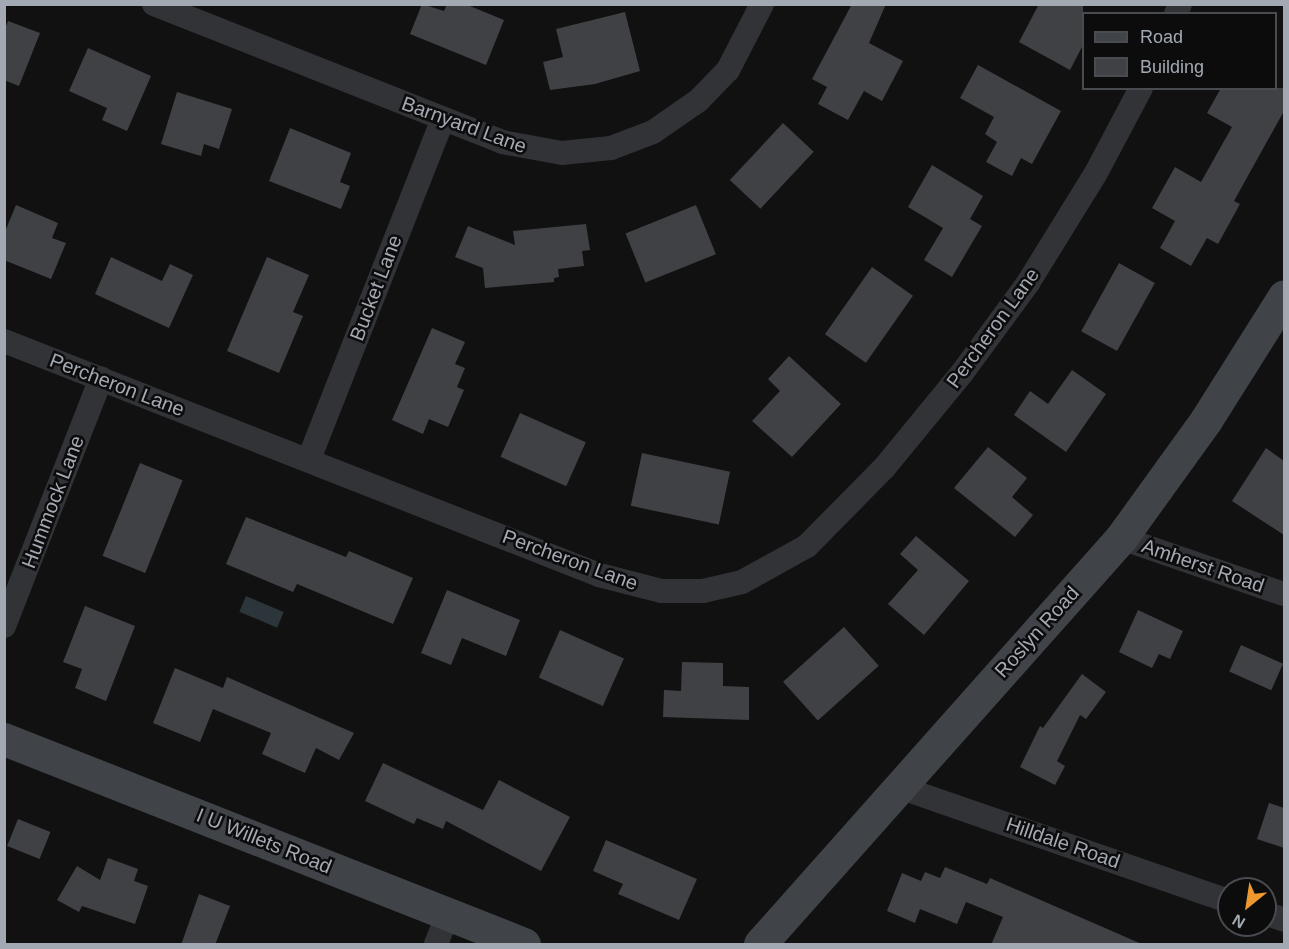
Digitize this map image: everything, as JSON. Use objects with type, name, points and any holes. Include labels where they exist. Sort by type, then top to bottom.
[{"type":"main road","name":"Roslyn Road","points":[[760,945],[897,786],[1120,538],[1206,420],[1284,299]]},
{"type":"main road","name":"I U Willets Road","points":[[4,739],[524,945]]},
{"type":"street","name":"Barnyard Lane","points":[[154,4],[502,142],[537,151],[611,148],[653,132],[699,100],[728,69],[762,4]]},
{"type":"street","name":"Percheron Lane","points":[[4,341],[599,574],[662,591],[703,591],[742,582],[807,546],[884,468],[962,373],[1028,283],[1096,173],[1140,90]]},
{"type":"street","name":"Bucket Lane","points":[[309,459],[442,118]]},
{"type":"street","name":"Hummock Lane","points":[[4,626],[101,378]]},
{"type":"street","name":"Amherst Road","points":[[1120,538],[1284,594]]},
{"type":"street","name":"Hilldale Road","points":[[897,786],[1217,897]]},
{"type":"street","points":[[436,945],[448,914]]},
{"type":"shaded area","points":[[246,596],[284,612],[277,628],[239,612]]},
{"type":"building","points":[[422,4],[444,11],[447,4],[465,4],[504,20],[486,65],[410,34]]},
{"type":"building","points":[[852,4],[886,4],[869,43],[903,61],[882,101],[864,91],[848,120],[818,104],[827,87],[812,79]]},
{"type":"building","points":[[1039,4],[1083,4],[1082,47],[1070,70],[1019,42]]},
{"type":"building","points":[[625,12],[640,71],[595,84],[550,90],[543,62],[563,57],[556,29]]},
{"type":"building","points":[[8,21],[40,33],[19,86],[4,80],[4,31]]},
{"type":"building","points":[[88,48],[151,76],[127,131],[102,120],[107,108],[69,91]]},
{"type":"building","points":[[978,65],[1061,111],[1032,164],[1021,158],[1012,176],[986,162],[997,142],[985,134],[994,117],[960,98]]},
{"type":"building","points":[[1284,88],[1284,111],[1234,201],[1240,204],[1218,244],[1207,238],[1191,266],[1160,248],[1175,221],[1152,208],[1175,167],[1201,182],[1232,127],[1207,113],[1220,90]]},
{"type":"building","points":[[177,92],[232,109],[219,149],[204,144],[201,156],[161,144]]},
{"type":"building","points":[[783,123],[814,152],[761,209],[730,180]]},
{"type":"building","points":[[290,128],[351,153],[340,182],[350,186],[341,209],[269,181]]},
{"type":"building","points":[[932,165],[983,196],[970,219],[982,226],[952,277],[924,260],[943,228],[908,207]]},
{"type":"building","points":[[16,205],[58,223],[52,238],[66,243],[51,279],[4,260],[4,234]]},
{"type":"building","points":[[696,205],[716,254],[645,283],[626,233]]},
{"type":"building","points":[[586,224],[590,250],[582,251],[584,266],[558,269],[559,277],[554,278],[554,282],[485,288],[483,268],[455,257],[468,226],[515,245],[513,231]]},
{"type":"building","points":[[111,257],[162,281],[170,264],[193,275],[169,328],[95,294]]},
{"type":"building","points":[[267,257],[309,275],[293,312],[303,316],[279,373],[227,351]]},
{"type":"building","points":[[1119,263],[1155,283],[1117,351],[1081,331]]},
{"type":"building","points":[[872,267],[913,296],[866,363],[825,334]]},
{"type":"building","points":[[432,328],[465,342],[455,364],[465,368],[457,387],[464,390],[448,427],[429,419],[423,434],[392,420]]},
{"type":"building","points":[[789,356],[841,404],[792,457],[752,421],[780,391],[768,379]]},
{"type":"building","points":[[1072,370],[1106,394],[1066,452],[1014,415],[1030,391],[1048,404]]},
{"type":"building","points":[[520,413],[586,442],[566,486],[500,457]]},
{"type":"building","points":[[988,447],[1027,478],[1012,497],[1033,515],[1015,537],[954,488]]},
{"type":"building","points":[[1266,448],[1284,461],[1284,535],[1232,501]]},
{"type":"building","points":[[642,453],[730,472],[719,525],[631,506]]},
{"type":"building","points":[[140,463],[183,480],[145,573],[103,556]]},
{"type":"building","points":[[246,517],[346,557],[349,551],[413,578],[393,624],[297,584],[293,592],[226,564]]},
{"type":"building","points":[[916,536],[969,581],[924,635],[888,604],[918,570],[900,554]]},
{"type":"building","points":[[447,590],[520,620],[506,656],[462,638],[451,665],[421,653]]},
{"type":"building","points":[[85,606],[135,626],[106,701],[75,688],[82,669],[63,662]]},
{"type":"building","points":[[1138,610],[1183,631],[1170,659],[1159,654],[1152,668],[1119,652]]},
{"type":"building","points":[[844,627],[879,666],[818,721],[783,682]]},
{"type":"building","points":[[560,630],[624,658],[603,706],[539,678]]},
{"type":"building","points":[[1241,645],[1283,664],[1271,690],[1229,671]]},
{"type":"building","points":[[682,662],[723,663],[723,686],[749,687],[749,720],[663,717],[664,690],[681,691]]},
{"type":"building","points":[[175,668],[223,688],[227,677],[354,733],[339,760],[316,748],[305,773],[262,754],[271,733],[213,709],[200,742],[153,723]]},
{"type":"building","points":[[1082,674],[1106,692],[1086,719],[1080,715],[1057,761],[1065,766],[1055,785],[1020,767],[1040,726],[1043,728]]},
{"type":"building","points":[[383,763],[483,810],[499,780],[570,817],[541,871],[446,821],[443,829],[417,818],[414,824],[365,801]]},
{"type":"building","points":[[1269,803],[1284,808],[1284,848],[1257,839]]},
{"type":"building","points":[[18,819],[50,832],[40,859],[7,846]]},
{"type":"building","points":[[606,840],[697,879],[679,920],[618,894],[623,884],[593,871]]},
{"type":"building","points":[[108,858],[138,869],[134,881],[148,886],[135,924],[82,906],[79,912],[57,900],[77,866],[100,880]]},
{"type":"building","points":[[945,867],[987,884],[990,878],[1144,945],[991,945],[1003,917],[966,902],[957,924],[920,909],[915,923],[887,911],[902,873],[921,881],[925,872],[940,878]]},
{"type":"building","points":[[199,894],[230,906],[215,945],[181,945]]}]
